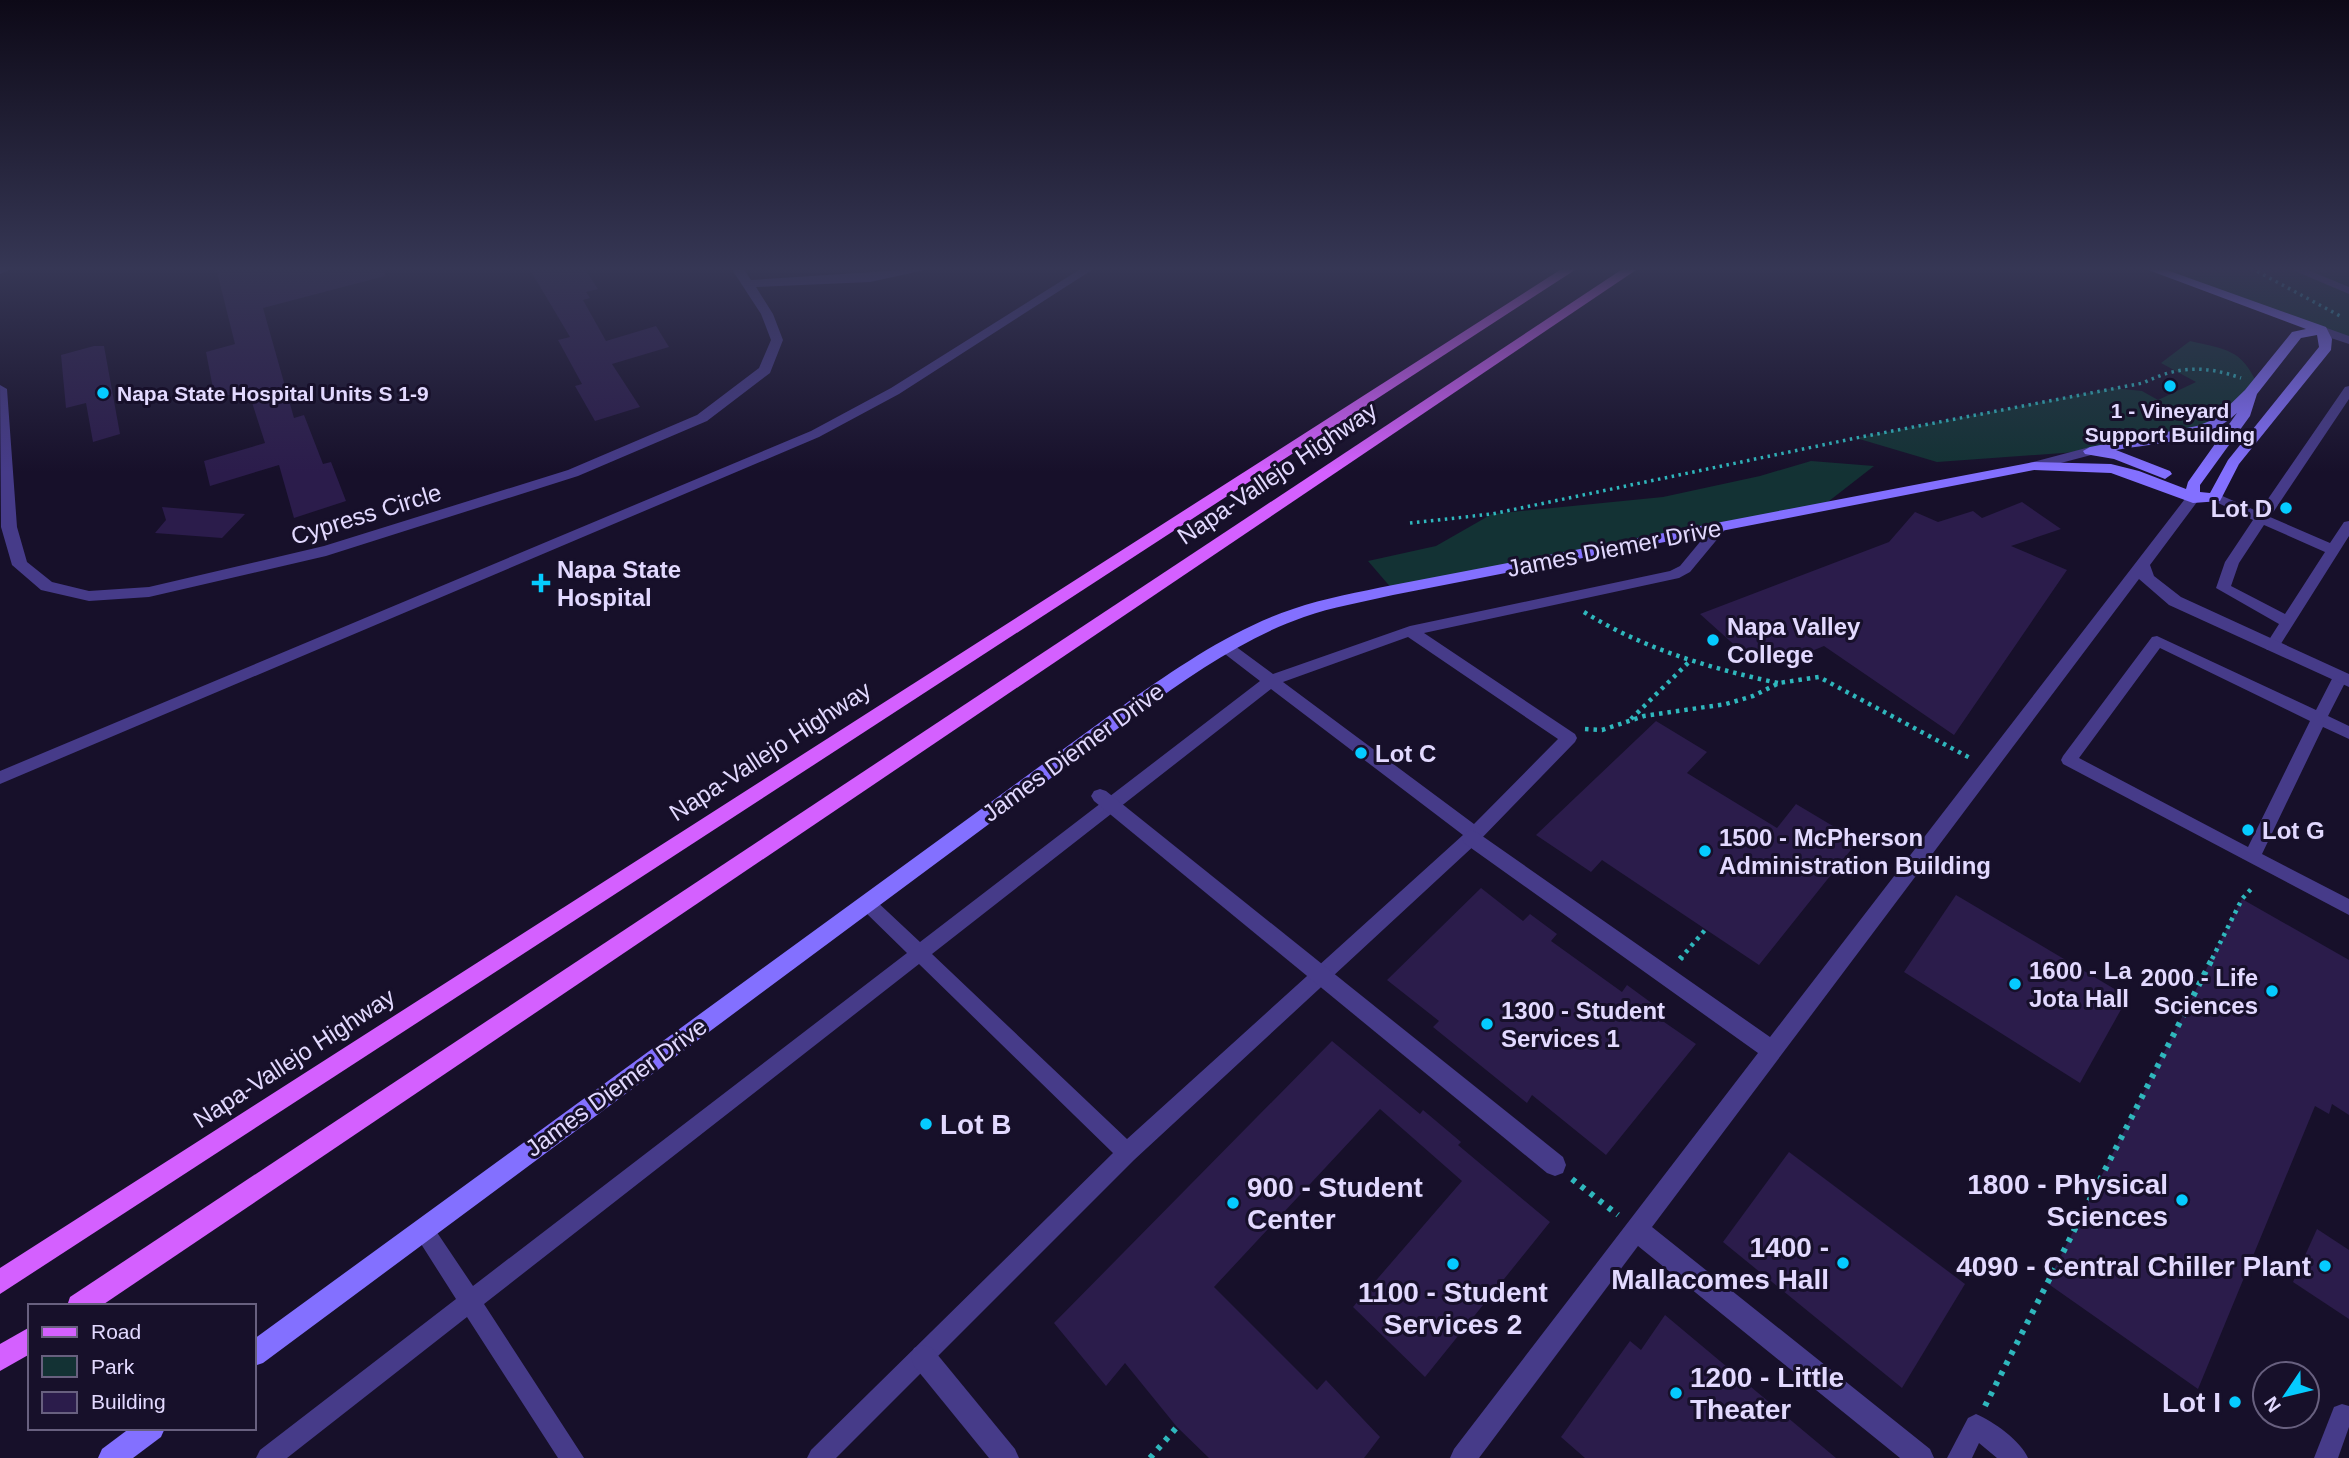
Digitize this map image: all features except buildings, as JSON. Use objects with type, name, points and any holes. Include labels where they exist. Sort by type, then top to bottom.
[{"type":"main road","name":"Napa-Vallejo Highway","points":[[0,1282],[1467,336]]},
{"type":"main road","name":"Napa-Vallejo Highway","points":[[82,1304],[1531,336]]},
{"type":"main road","points":[[0,1359],[28,1340]]},
{"type":"street","name":"Cypress Circle","points":[[0,389],[9,527],[20,565],[47,586],[89,596],[149,592],[225,577],[352,543],[573,473],[702,418],[765,370],[777,340],[775,336]]},
{"type":"street","points":[[2090,451],[2201,430],[2220,422],[2254,389],[2296,336]]},
{"type":"street","points":[[2215,498],[2233,463],[2326,347],[2324,336]]},
{"type":"street","points":[[1463,1458],[2142,565],[2243,416],[2254,389]]},
{"type":"street","name":"James Diemer Drive","points":[[256,1352],[1143,700],[1226,647],[1298,613],[1343,601],[2034,466],[2090,451],[2117,455],[2193,492]]},
{"type":"street","name":"James Diemer Drive","points":[[2034,466],[2086,466],[2121,471],[2215,498]]},
{"type":"street","points":[[2142,565],[2147,579],[2175,601],[2345,679]]},
{"type":"street","points":[[1105,800],[1555,1165]]},
{"type":"street","points":[[1473,836],[1773,1051]]},
{"type":"street","points":[[1637,1230],[1921,1458]]},
{"type":"street","points":[[923,1357],[1006,1458]]},
{"type":"street","points":[[111,1458],[149,1430]]},
{"type":"lane","points":[[0,778],[815,434],[895,391],[982,336]]},
{"type":"lane","points":[[2287,622],[2223,588],[2232,562],[2349,390]]},
{"type":"lane","points":[[2215,498],[2333,550]]},
{"type":"lane","points":[[2272,646],[2349,525]]},
{"type":"lane","points":[[268,1458],[918,952],[1105,800],[1272,680],[1410,631],[1674,575],[1685,569],[1719,528]]},
{"type":"lane","points":[[819,1458],[1128,1153],[1473,836],[1569,738],[1410,631]]},
{"type":"lane","points":[[2349,733],[2157,641],[2069,760],[2349,908]]},
{"type":"lane","points":[[1226,647],[1473,836]]},
{"type":"lane","points":[[2252,856],[2321,719],[2345,679]]},
{"type":"lane","points":[[867,903],[1128,1153]]},
{"type":"lane","points":[[424,1229],[572,1458]]},
{"type":"lane","points":[[2326,1458],[2342,1415]]},
{"type":"lane","points":[[1959,1458],[1976,1426],[2016,1458]]},
{"type":"path","points":[[1410,523],[1492,514],[1856,438],[2143,383],[2181,367],[2209,368],[2254,389]]},
{"type":"path","points":[[1569,598],[1584,612],[1611,628],[1691,660],[1779,683]]},
{"type":"path","points":[[1631,720],[1691,660]]},
{"type":"path","points":[[1569,738],[1586,729],[1602,730],[1631,720],[1726,704],[1753,696],[1779,683],[1819,677],[1987,767]]},
{"type":"path","points":[[1976,1426],[2229,924],[2242,899],[2252,888]]},
{"type":"path","points":[[1665,976],[1705,930]]},
{"type":"path","points":[[1555,1165],[1637,1230]]},
{"type":"path","points":[[1150,1458],[1177,1427]]},
{"type":"green space","points":[[2190,341],[2231,352],[2245,364],[2257,384],[2220,422],[2090,451],[1937,462],[1856,438],[2114,388],[2142,391],[2158,400],[2196,382],[2161,363]]},
{"type":"green space","points":[[1811,461],[1874,466],[1820,508],[1393,590],[1368,561],[1436,546],[1492,514],[1663,497],[1760,476]]},
{"type":"place","name":"1 - Vineyard Support Building","points":[[2170,386]]},
{"type":"place","name":"Napa State Hospital Units S 1-9","points":[[103,393]]},
{"type":"place","name":"Lot D","points":[[2286,508]]},
{"type":"place","name":"Napa State Hospital","points":[[541,583]]},
{"type":"place","name":"Napa Valley College","points":[[1713,640]]},
{"type":"place","name":"Lot C","points":[[1361,753]]},
{"type":"place","name":"Lot G","points":[[2248,830]]},
{"type":"place","name":"1500 - McPherson Administration Building","points":[[1705,851]]},
{"type":"place","name":"1600 - La Jota Hall","points":[[2015,984]]},
{"type":"place","name":"2000 - Life Sciences","points":[[2272,991]]},
{"type":"place","name":"1300 - Student Services 1","points":[[1487,1024]]},
{"type":"place","name":"Lot B","points":[[926,1124]]},
{"type":"place","name":"1800 - Physical Sciences","points":[[2182,1200]]},
{"type":"place","name":"900 - Student Center","points":[[1233,1203]]},
{"type":"place","name":"1400 - Mallacomes Hall","points":[[1843,1263]]},
{"type":"place","name":"1100 - Student Services 2","points":[[1453,1264]]},
{"type":"place","name":"4090 - Central Chiller Plant","points":[[2325,1266]]},
{"type":"place","name":"1200 - Little Theater","points":[[1676,1393]]},
{"type":"place","name":"Lot I","points":[[2235,1402]]}]
